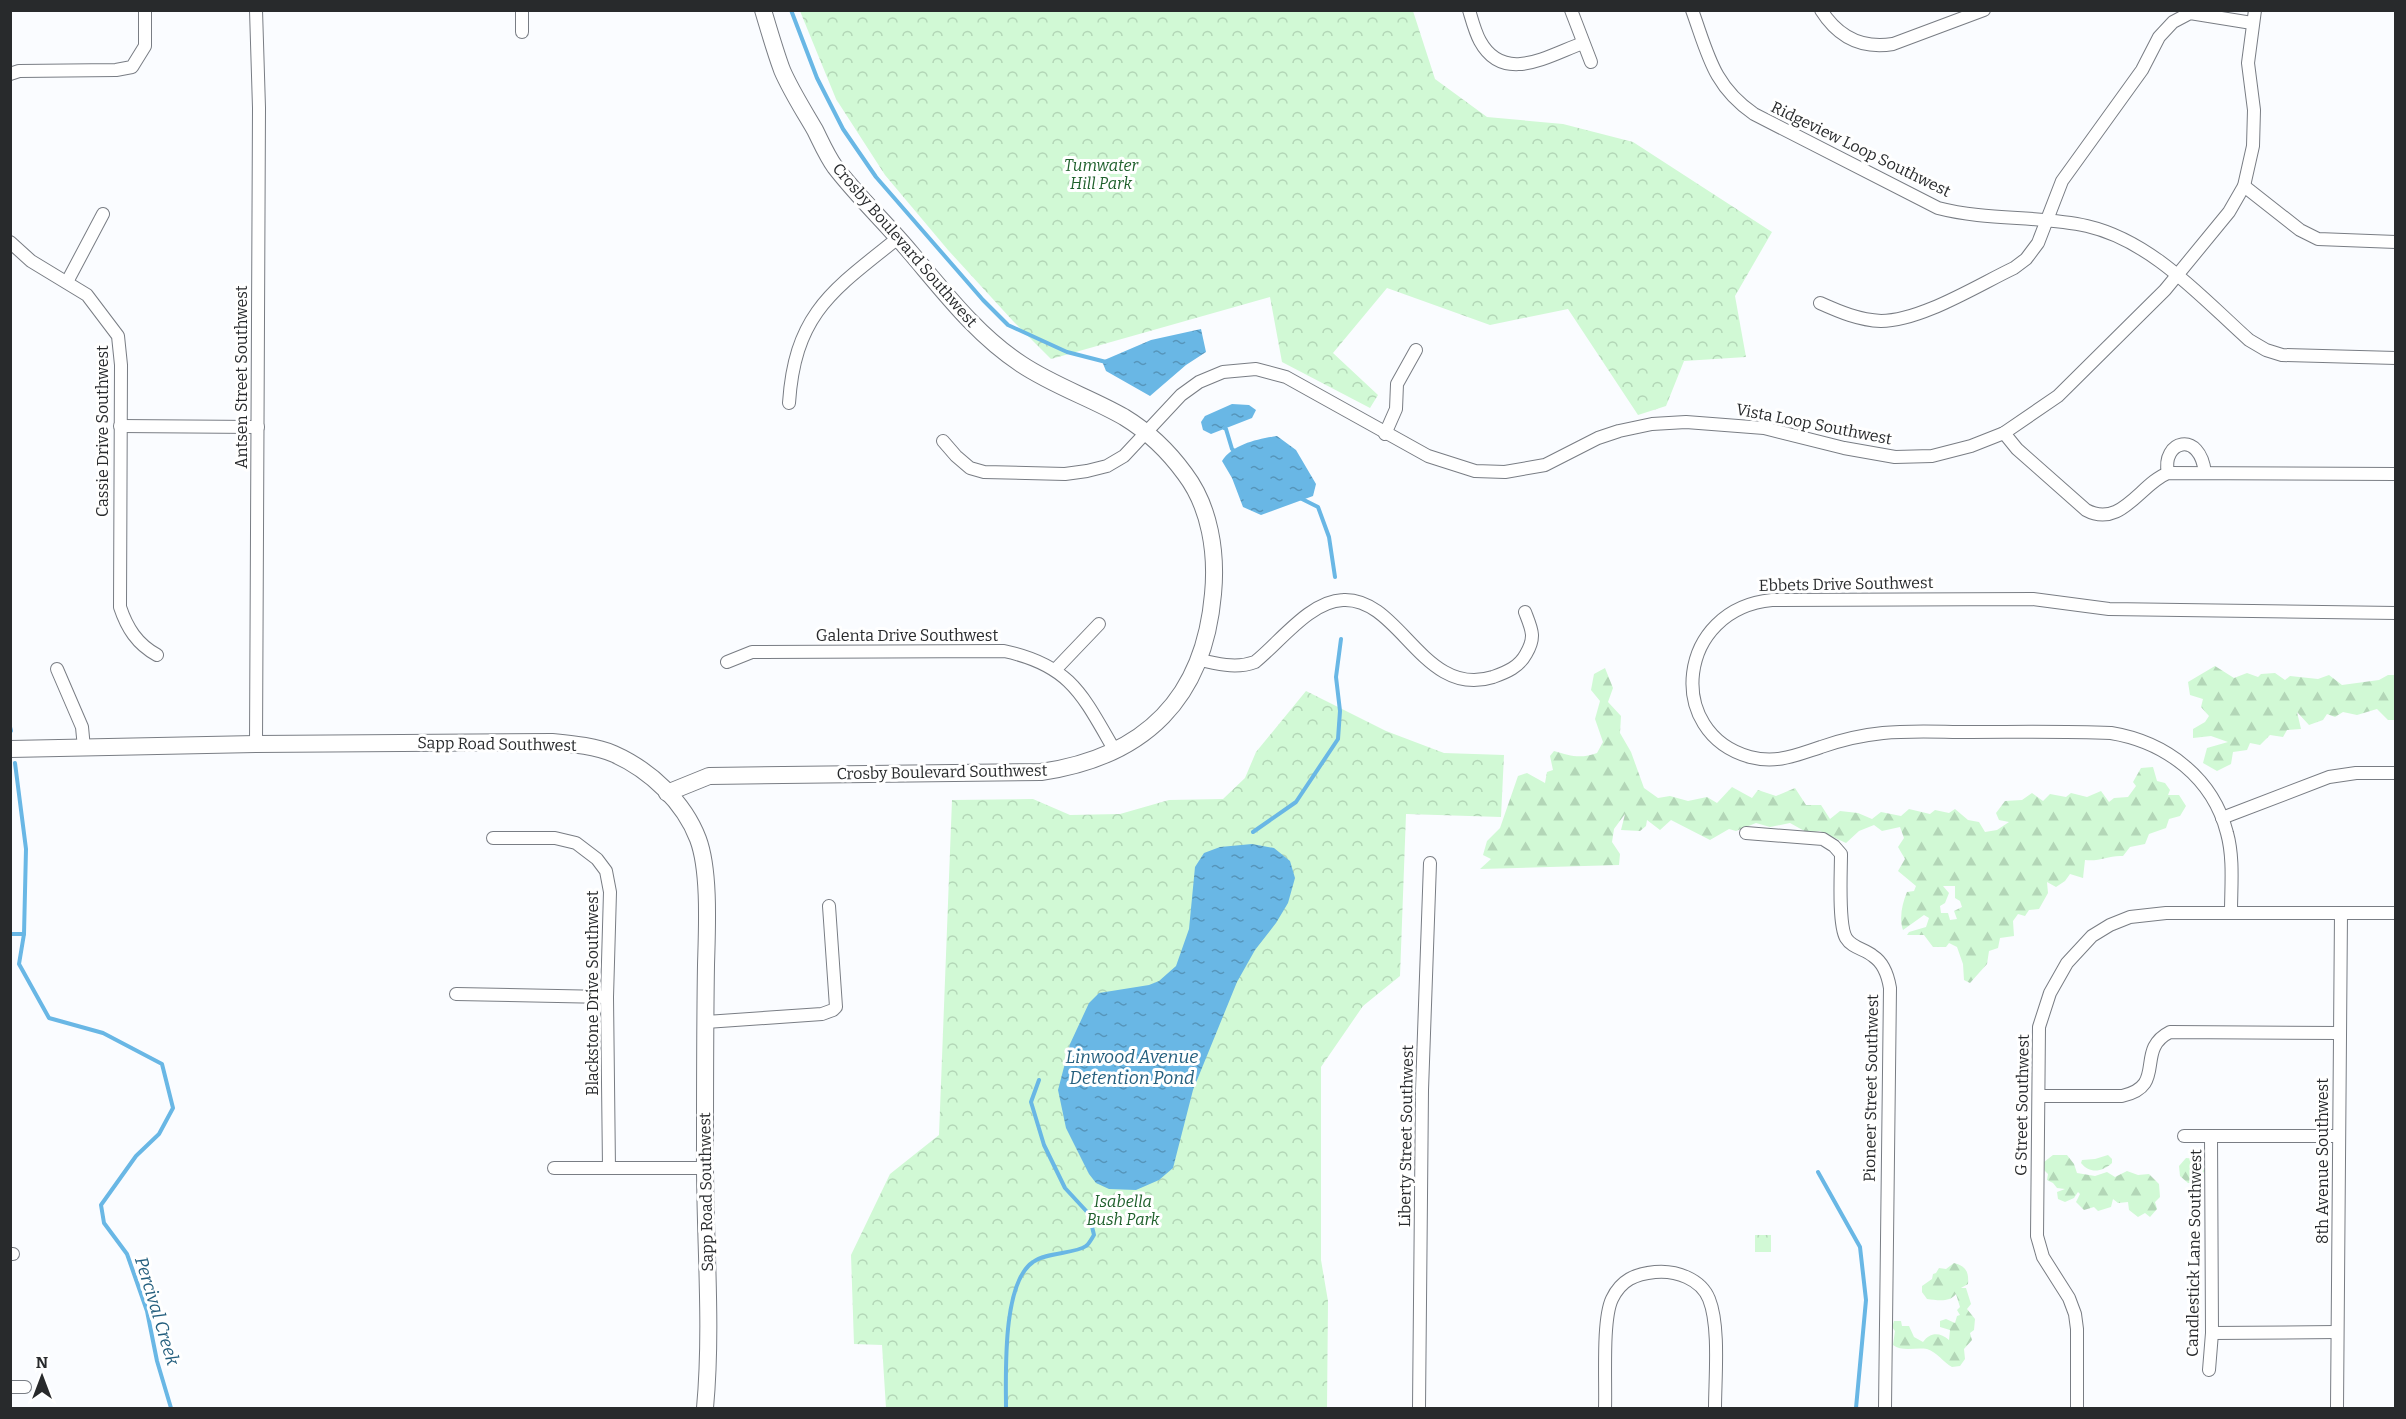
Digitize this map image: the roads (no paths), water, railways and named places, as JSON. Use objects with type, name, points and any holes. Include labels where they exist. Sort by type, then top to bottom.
[{"type":"street","points":[[10,74],[19,70],[116,70],[132,67],[146,46],[145,10]]},
{"type":"street","name":"Antsen Street Southwest","points":[[256,10],[259,108],[256,744]]},
{"type":"street","points":[[522,10],[522,32]]},
{"type":"street","name":"Crosby Boulevard Southwest","points":[[667,793],[709,776],[1041,772],[1074,768],[1115,751],[1165,715],[1186,686],[1200,660],[1211,623],[1215,576],[1214,551],[1207,520],[1186,476],[1147,434],[1126,418],[1043,378],[999,348],[970,322],[834,166],[783,71],[763,10]]},
{"type":"street","points":[[1469,10],[1479,40],[1487,52],[1499,62],[1514,66],[1525,64],[1583,42]]},
{"type":"street","points":[[1571,10],[1591,62]]},
{"type":"street","name":"Ridgeview Loop Southwest","points":[[1692,10],[1714,71],[1726,91],[1738,103],[1754,114],[1938,208],[1963,215],[2086,226],[2117,236],[2141,249],[2177,276],[2249,340],[2282,356],[2396,358]]},
{"type":"street","points":[[1821,10],[1831,25],[1842,34],[1856,42],[1877,45],[1893,44],[1984,10]]},
{"type":"street","name":"Vista Loop Southwest","points":[[943,441],[970,468],[984,472],[1065,474],[1107,466],[1124,456],[1181,395],[1198,382],[1223,372],[1256,369],[1286,377],[1428,456],[1474,471],[1505,472],[1545,465],[1598,438],[1618,431],[1664,423],[1704,422],[1764,428],[1844,448],[1895,457],[1932,456],[1971,446],[2004,433],[2058,396],[2177,276],[2229,212],[2244,186],[2253,146],[2255,126],[2248,63],[2255,10]]},
{"type":"street","points":[[1820,303],[1868,320],[1883,321],[1904,318],[1923,312],[2014,268],[2026,259],[2037,243],[2062,181],[2125,94],[2159,37],[2173,22],[2190,12],[2252,23]]},
{"type":"street","points":[[2244,186],[2300,230],[2318,239],[2396,242]]},
{"type":"street","points":[[67,282],[103,214]]},
{"type":"street","points":[[789,403],[795,356],[816,313],[830,294],[898,238]]},
{"type":"street","name":"Cassie Drive Southwest","points":[[10,242],[31,261],[87,295],[118,336],[122,365],[120,607],[125,621],[140,644],[157,655]]},
{"type":"street","points":[[1385,434],[1396,409],[1397,384],[1416,350]]},
{"type":"street","points":[[120,426],[258,427]]},
{"type":"street","points":[[2004,433],[2017,449],[2086,510],[2094,514],[2114,513],[2129,503],[2157,477],[2168,472],[2396,474]]},
{"type":"street","points":[[2168,472],[2167,462],[2170,453],[2175,448],[2186,445],[2194,447],[2202,455],[2205,473]]},
{"type":"street","name":"Ebbets Drive Southwest","points":[[2231,912],[2230,853],[2228,834],[2222,818],[2206,789],[2179,760],[2150,743],[2111,733],[1887,733],[1845,740],[1792,758],[1777,760],[1748,756],[1721,741],[1701,717],[1693,690],[1693,677],[1703,639],[1716,623],[1730,612],[1744,605],[1772,600],[2033,598],[2109,609],[2396,613]]},
{"type":"street","points":[[1200,660],[1226,666],[1255,662],[1314,610],[1333,601],[1352,600],[1378,612],[1437,668],[1451,675],[1469,679],[1489,678],[1508,672],[1522,662],[1533,643],[1532,629],[1525,612]]},
{"type":"street","points":[[1056,669],[1099,624]]},
{"type":"street","name":"Galenta Drive Southwest","points":[[727,662],[752,652],[1004,651],[1036,660],[1056,669],[1085,699],[1115,751]]},
{"type":"street","points":[[57,669],[82,727],[84,748]]},
{"type":"street","name":"Sapp Road Southwest","points":[[10,748],[459,741],[552,742],[612,753],[644,771],[679,806],[699,840],[705,873],[707,930],[705,1168],[708,1351],[705,1408]]},
{"type":"street","points":[[2222,818],[2329,777],[2356,773],[2396,773]]},
{"type":"street","name":"Pioneer Street Southwest","points":[[1746,833],[1823,839],[1834,846],[1841,854],[1842,919],[1846,938],[1855,946],[1874,956],[1887,973],[1890,988],[1885,1408]]},
{"type":"street","name":"Blackstone Drive Southwest","points":[[494,838],[564,839],[582,846],[597,859],[606,871],[610,892],[607,997],[609,1168]]},
{"type":"street","name":"Liberty Street Southwest","points":[[1419,1408],[1422,1090],[1430,863]]},
{"type":"street","points":[[705,1022],[822,1014],[833,1010],[836,1006],[829,906]]},
{"type":"street","name":"G Street Southwest","points":[[2077,1408],[2075,1314],[2069,1298],[2043,1257],[2037,1236],[2039,1027],[2050,993],[2067,963],[2092,936],[2130,917],[2166,913],[2231,912],[2396,914]]},
{"type":"street","name":"8th Avenue Southwest","points":[[2337,1408],[2341,913]]},
{"type":"street","points":[[456,994],[607,997]]},
{"type":"street","points":[[2039,1096],[2134,1094],[2144,1086],[2149,1077],[2152,1049],[2155,1043],[2170,1032],[2340,1033]]},
{"type":"street","name":"Candlestick Lane Southwest","points":[[2209,1370],[2212,1333],[2211,1136]]},
{"type":"street","points":[[2184,1137],[2338,1137]]},
{"type":"street","points":[[554,1168],[705,1168]]},
{"type":"street","points":[[1605,1408],[1606,1326],[1611,1301],[1622,1283],[1640,1273],[1663,1271],[1683,1275],[1696,1282],[1709,1297],[1714,1315],[1715,1408]]},
{"type":"street","points":[[2212,1333],[2337,1332]]},
{"type":"street","points":[[10,1387],[25,1387]]},
{"type":"water","points":[[1201,329],[1206,352],[1186,365],[1150,396],[1106,371],[1102,361],[1151,340]]},
{"type":"water","points":[[1232,404],[1249,405],[1256,410],[1252,418],[1211,434],[1203,430],[1201,422],[1205,416]]},
{"type":"water","points":[[1277,436],[1296,450],[1316,484],[1313,496],[1261,515],[1243,507],[1232,478],[1222,461],[1239,446]]},
{"type":"water","name":"Linwood Avenue Detention Pond","points":[[1252,844],[1274,848],[1290,861],[1295,878],[1288,903],[1255,950],[1237,982],[1193,1090],[1173,1168],[1159,1180],[1136,1190],[1109,1189],[1096,1183],[1089,1174],[1066,1128],[1058,1090],[1070,1044],[1089,1003],[1099,993],[1149,985],[1159,981],[1176,966],[1189,929],[1195,867],[1204,853],[1220,847]]},
{"type":"waterway","points":[[791,10],[817,78],[843,129],[876,177],[983,300],[1008,325],[1067,352],[1106,362]]},
{"type":"waterway","points":[[1224,428],[1232,449],[1236,452]]},
{"type":"waterway","points":[[1300,498],[1318,507],[1329,537],[1335,577]]},
{"type":"waterway","points":[[1253,832],[1296,802],[1338,739],[1340,711],[1336,677],[1341,639]]},
{"type":"waterway","name":"Percival Creek","points":[[10,727],[11,731]]},
{"type":"waterway","name":"Percival Creek","points":[[15,763],[26,849],[24,934],[19,964],[49,1018],[103,1033],[162,1064],[173,1108],[159,1134],[136,1156],[101,1205],[104,1223],[127,1254],[147,1311],[157,1361],[171,1408]]},
{"type":"waterway","points":[[10,934],[24,934]]},
{"type":"waterway","points":[[1006,1408],[1008,1330],[1011,1308],[1023,1273],[1039,1259],[1081,1249],[1094,1235],[1089,1214],[1065,1188],[1044,1145],[1031,1102],[1039,1080]]},
{"type":"waterway","points":[[1818,1172],[1860,1247],[1866,1300],[1856,1408]]},
{"type":"park label","name":"Tumwater Hill Park","points":[[1101,174]]},
{"type":"park label","name":"Isabella Bush Park","points":[[1123,1210]]}]
